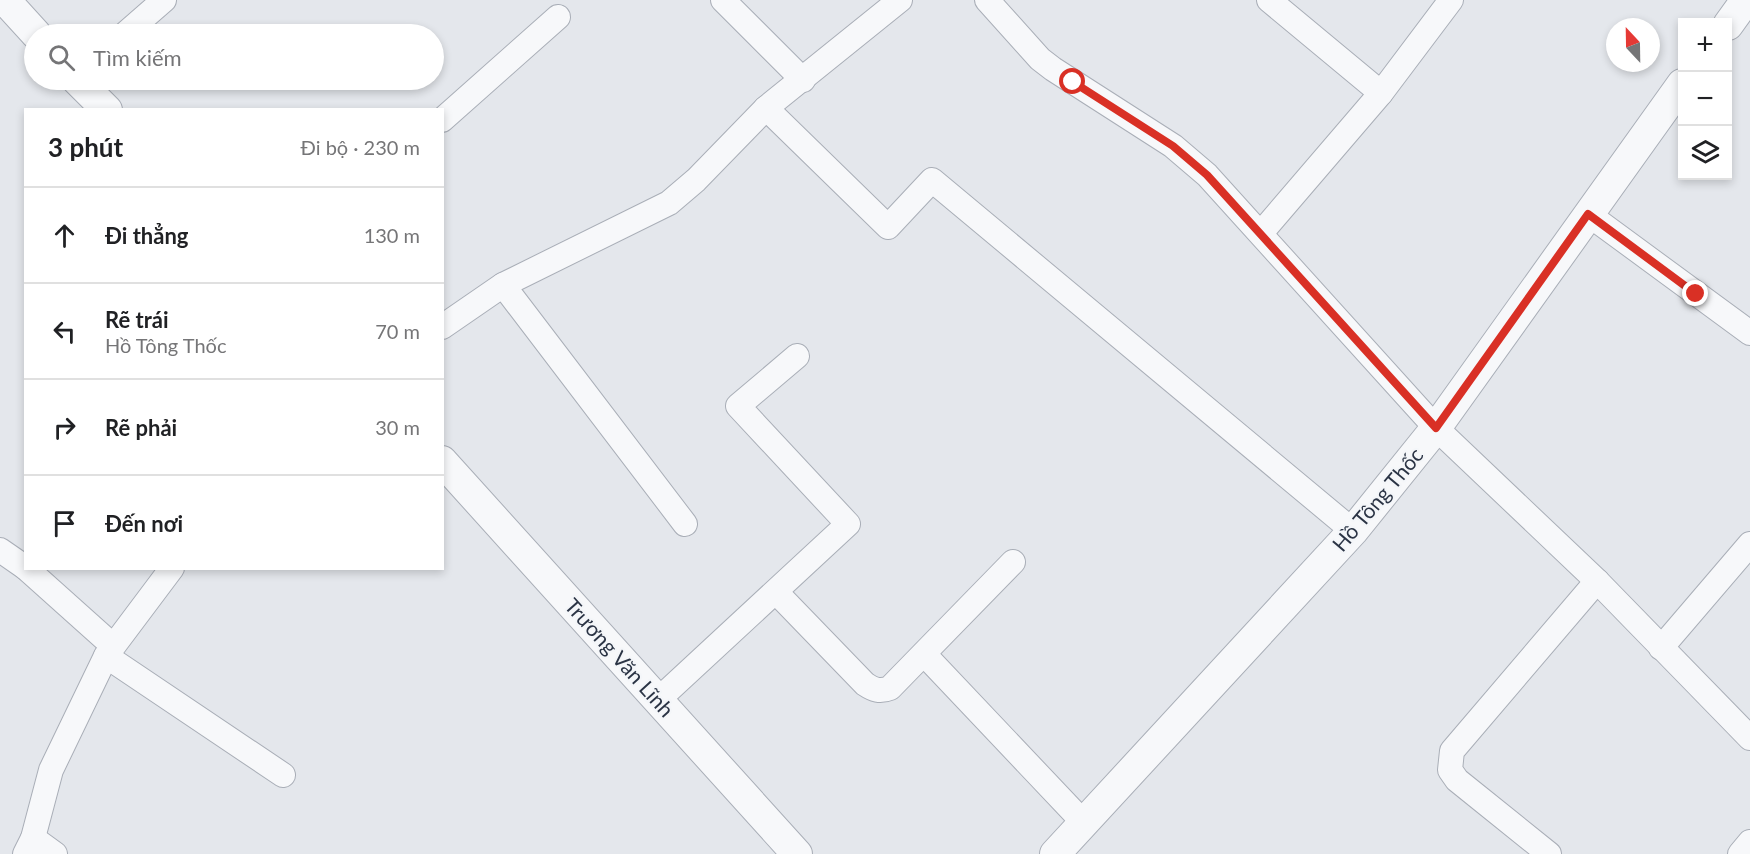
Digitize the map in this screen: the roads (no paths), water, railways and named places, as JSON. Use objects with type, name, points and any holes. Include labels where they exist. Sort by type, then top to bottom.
[{"type":"street","points":[[5,0],[27,24]]},
{"type":"street","points":[[136,24],[164,0]]},
{"type":"street","points":[[723,0],[803,80]]},
{"type":"street","points":[[444,326],[503,285],[669,203],[696,180],[766,108],[900,0]]},
{"type":"street","points":[[987,0],[1040,59],[1173,146],[1207,175],[1436,428],[1597,581],[1750,738]]},
{"type":"street","points":[[1269,0],[1381,93]]},
{"type":"street","points":[[1261,233],[1381,93],[1451,0]]},
{"type":"street","points":[[1732,19],[1746,0]]},
{"type":"street","points":[[444,118],[558,17]]},
{"type":"street","points":[[87,90],[105,108]]},
{"type":"street","name":"Hồ Tông Thốc","points":[[1055,854],[1353,531],[1436,428],[1678,91]]},
{"type":"street","points":[[766,108],[888,227],[932,180],[1353,531]]},
{"type":"street","points":[[1588,214],[1750,333]]},
{"type":"street","points":[[503,285],[685,524]]},
{"type":"street","points":[[658,700],[848,524],[738,406],[797,356]]},
{"type":"street","name":"Trương Văn Lĩnh","points":[[444,463],[797,854]]},
{"type":"street","points":[[1661,648],[1750,544]]},
{"type":"street","points":[[0,550],[24,567]]},
{"type":"street","points":[[776,592],[874,690],[890,688],[1013,562]]},
{"type":"street","points":[[28,570],[109,650],[283,775]]},
{"type":"street","points":[[55,854],[29,846],[51,771],[109,650],[170,570]]},
{"type":"street","points":[[1549,854],[1457,780],[1449,763],[1452,751],[1597,581]]},
{"type":"street","points":[[924,654],[1084,823]]},
{"type":"street","points":[[1740,854],[1750,842]]}]
